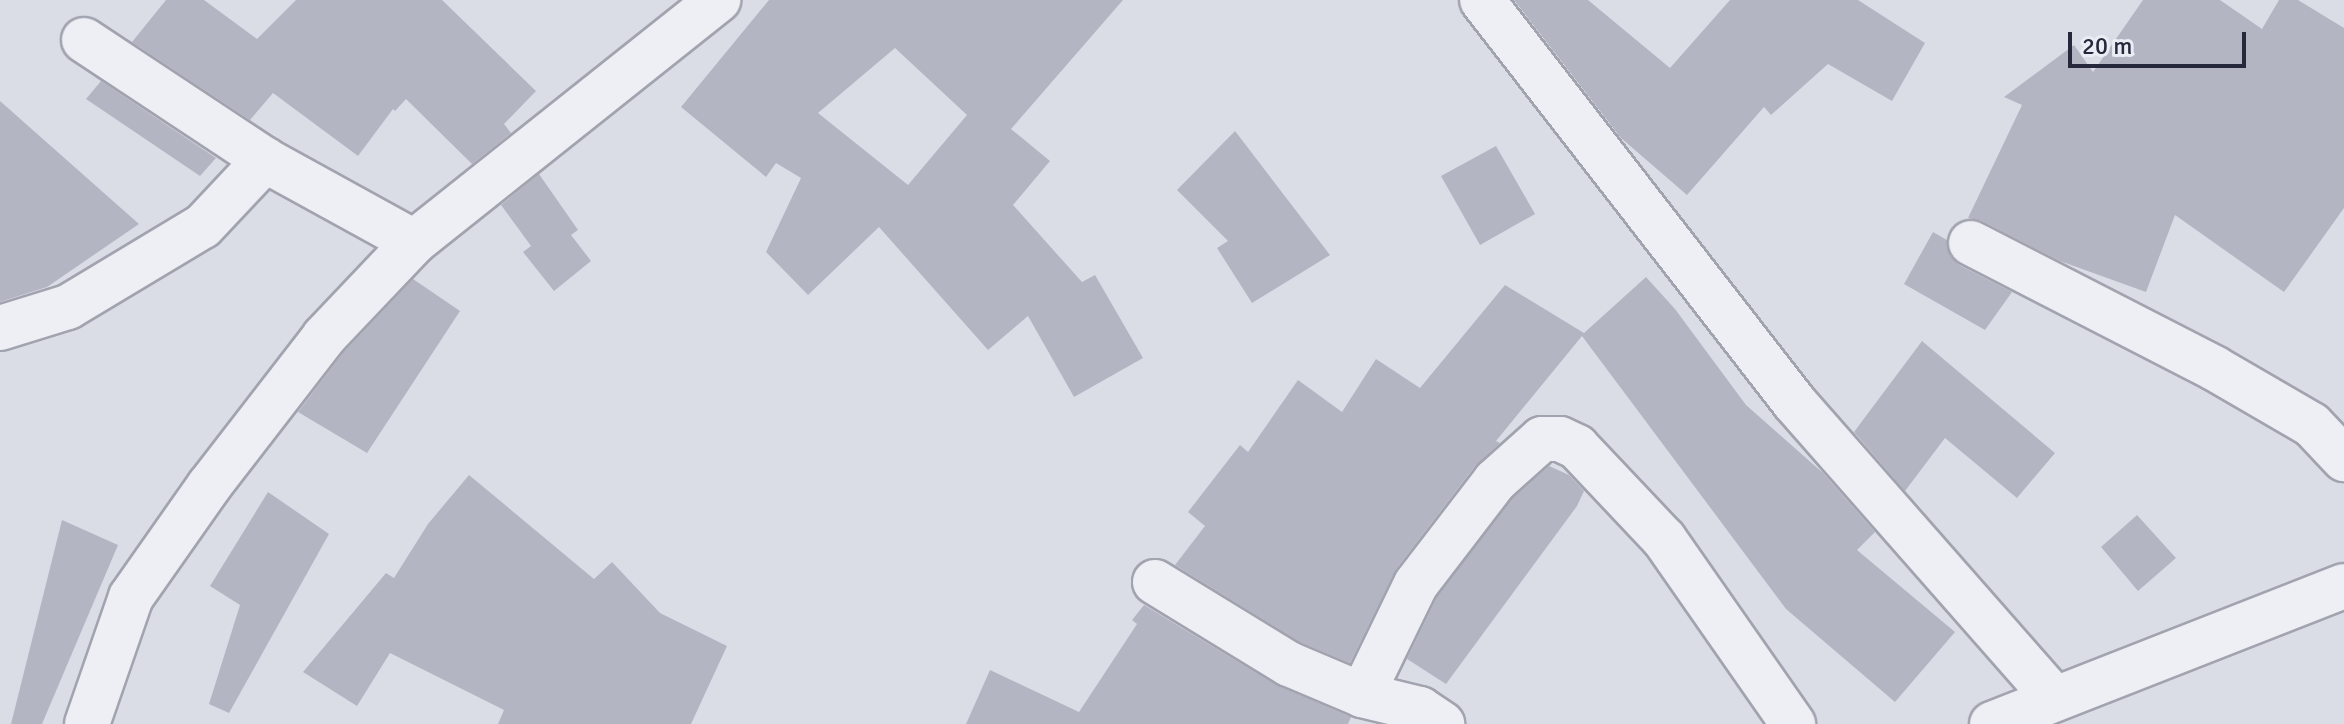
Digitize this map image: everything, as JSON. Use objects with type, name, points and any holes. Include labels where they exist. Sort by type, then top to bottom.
[{"type":"street","points":[[87,724],[131,597],[209,486],[324,337],[414,242],[718,0]]},
{"type":"street","points":[[1482,0],[1794,402],[2055,699]]},
{"type":"street","points":[[84,40],[265,160],[414,242]]},
{"type":"street","points":[[0,328],[68,307],[203,226],[265,160]]},
{"type":"street","points":[[1971,243],[2239,382],[2312,425],[2344,459]]},
{"type":"street","points":[[1362,695],[1416,584],[1495,481],[1542,439],[1560,439],[1577,447],[1664,539],[1793,724]]},
{"type":"street","points":[[1155,582],[1289,664],[1362,695],[1420,709],[1442,724]]},
{"type":"street","points":[[1993,724],[2344,586]]},
{"type":"building","points":[[166,0],[204,0],[257,39],[296,0],[442,0],[536,91],[504,124],[511,133],[472,164],[406,99],[395,111],[393,109],[358,156],[273,93],[250,120],[132,42]]},
{"type":"building","points":[[769,0],[1123,0],[1011,129],[1050,161],[1013,205],[1082,282],[1095,275],[1143,358],[1074,397],[1028,316],[988,350],[879,227],[808,295],[766,252],[801,178],[776,163],[766,177],[681,107]],"holes":[[[895,48],[967,115],[908,185],[818,113]]]},
{"type":"building","points":[[1514,0],[1588,0],[1670,68],[1730,0],[1858,0],[1925,43],[1892,101],[1828,64],[1771,115],[1764,107],[1687,195],[1621,138]]},
{"type":"building","points":[[2143,0],[2220,0],[2262,29],[2279,0],[2298,0],[2344,28],[2344,208],[2284,292],[2175,215],[2146,292],[2060,261],[1982,221],[1968,218],[2022,105],[2004,97],[2074,45],[2093,72]]},
{"type":"building","points":[[101,81],[216,158],[200,176],[86,99]]},
{"type":"building","points":[[0,101],[139,224],[47,287],[0,302]]},
{"type":"building","points":[[1235,131],[1330,255],[1252,303],[1217,248],[1228,241],[1177,190]]},
{"type":"building","points":[[1496,146],[1535,214],[1480,245],[1441,176]]},
{"type":"building","points":[[539,174],[578,230],[571,235],[591,261],[554,291],[523,252],[531,246],[501,205]]},
{"type":"building","points":[[1933,232],[1947,240],[1950,256],[1959,265],[2012,292],[1985,330],[1904,284]]},
{"type":"building","points":[[1646,277],[1675,309],[1746,405],[1823,473],[1875,532],[1857,550],[1955,632],[1895,702],[1786,609],[1582,336],[1496,441],[1500,443],[1475,466],[1396,569],[1350,663],[1300,642],[1175,565],[1205,526],[1188,512],[1240,445],[1248,452],[1298,380],[1342,412],[1376,359],[1420,388],[1505,285],[1584,333]]},
{"type":"building","points":[[413,279],[460,311],[367,453],[298,412],[343,353]]},
{"type":"building","points":[[1922,341],[2055,453],[2017,498],[1945,438],[1905,491],[1854,432]]},
{"type":"building","points":[[1549,466],[1569,475],[1584,491],[1577,506],[1446,684],[1407,659],[1437,597],[1513,498]]},
{"type":"building","points":[[469,475],[594,579],[612,562],[660,613],[727,646],[691,724],[498,724],[504,710],[390,653],[357,706],[303,672],[386,573],[394,578],[428,524]]},
{"type":"building","points":[[268,492],[329,534],[229,713],[209,704],[240,605],[210,586]]},
{"type":"building","points":[[2137,515],[2176,558],[2138,591],[2101,547]]},
{"type":"building","points":[[62,520],[118,545],[42,724],[11,724]]},
{"type":"building","points":[[1144,605],[1276,685],[1351,717],[1348,724],[966,724],[990,670],[1079,712],[1137,624],[1132,620]]}]
